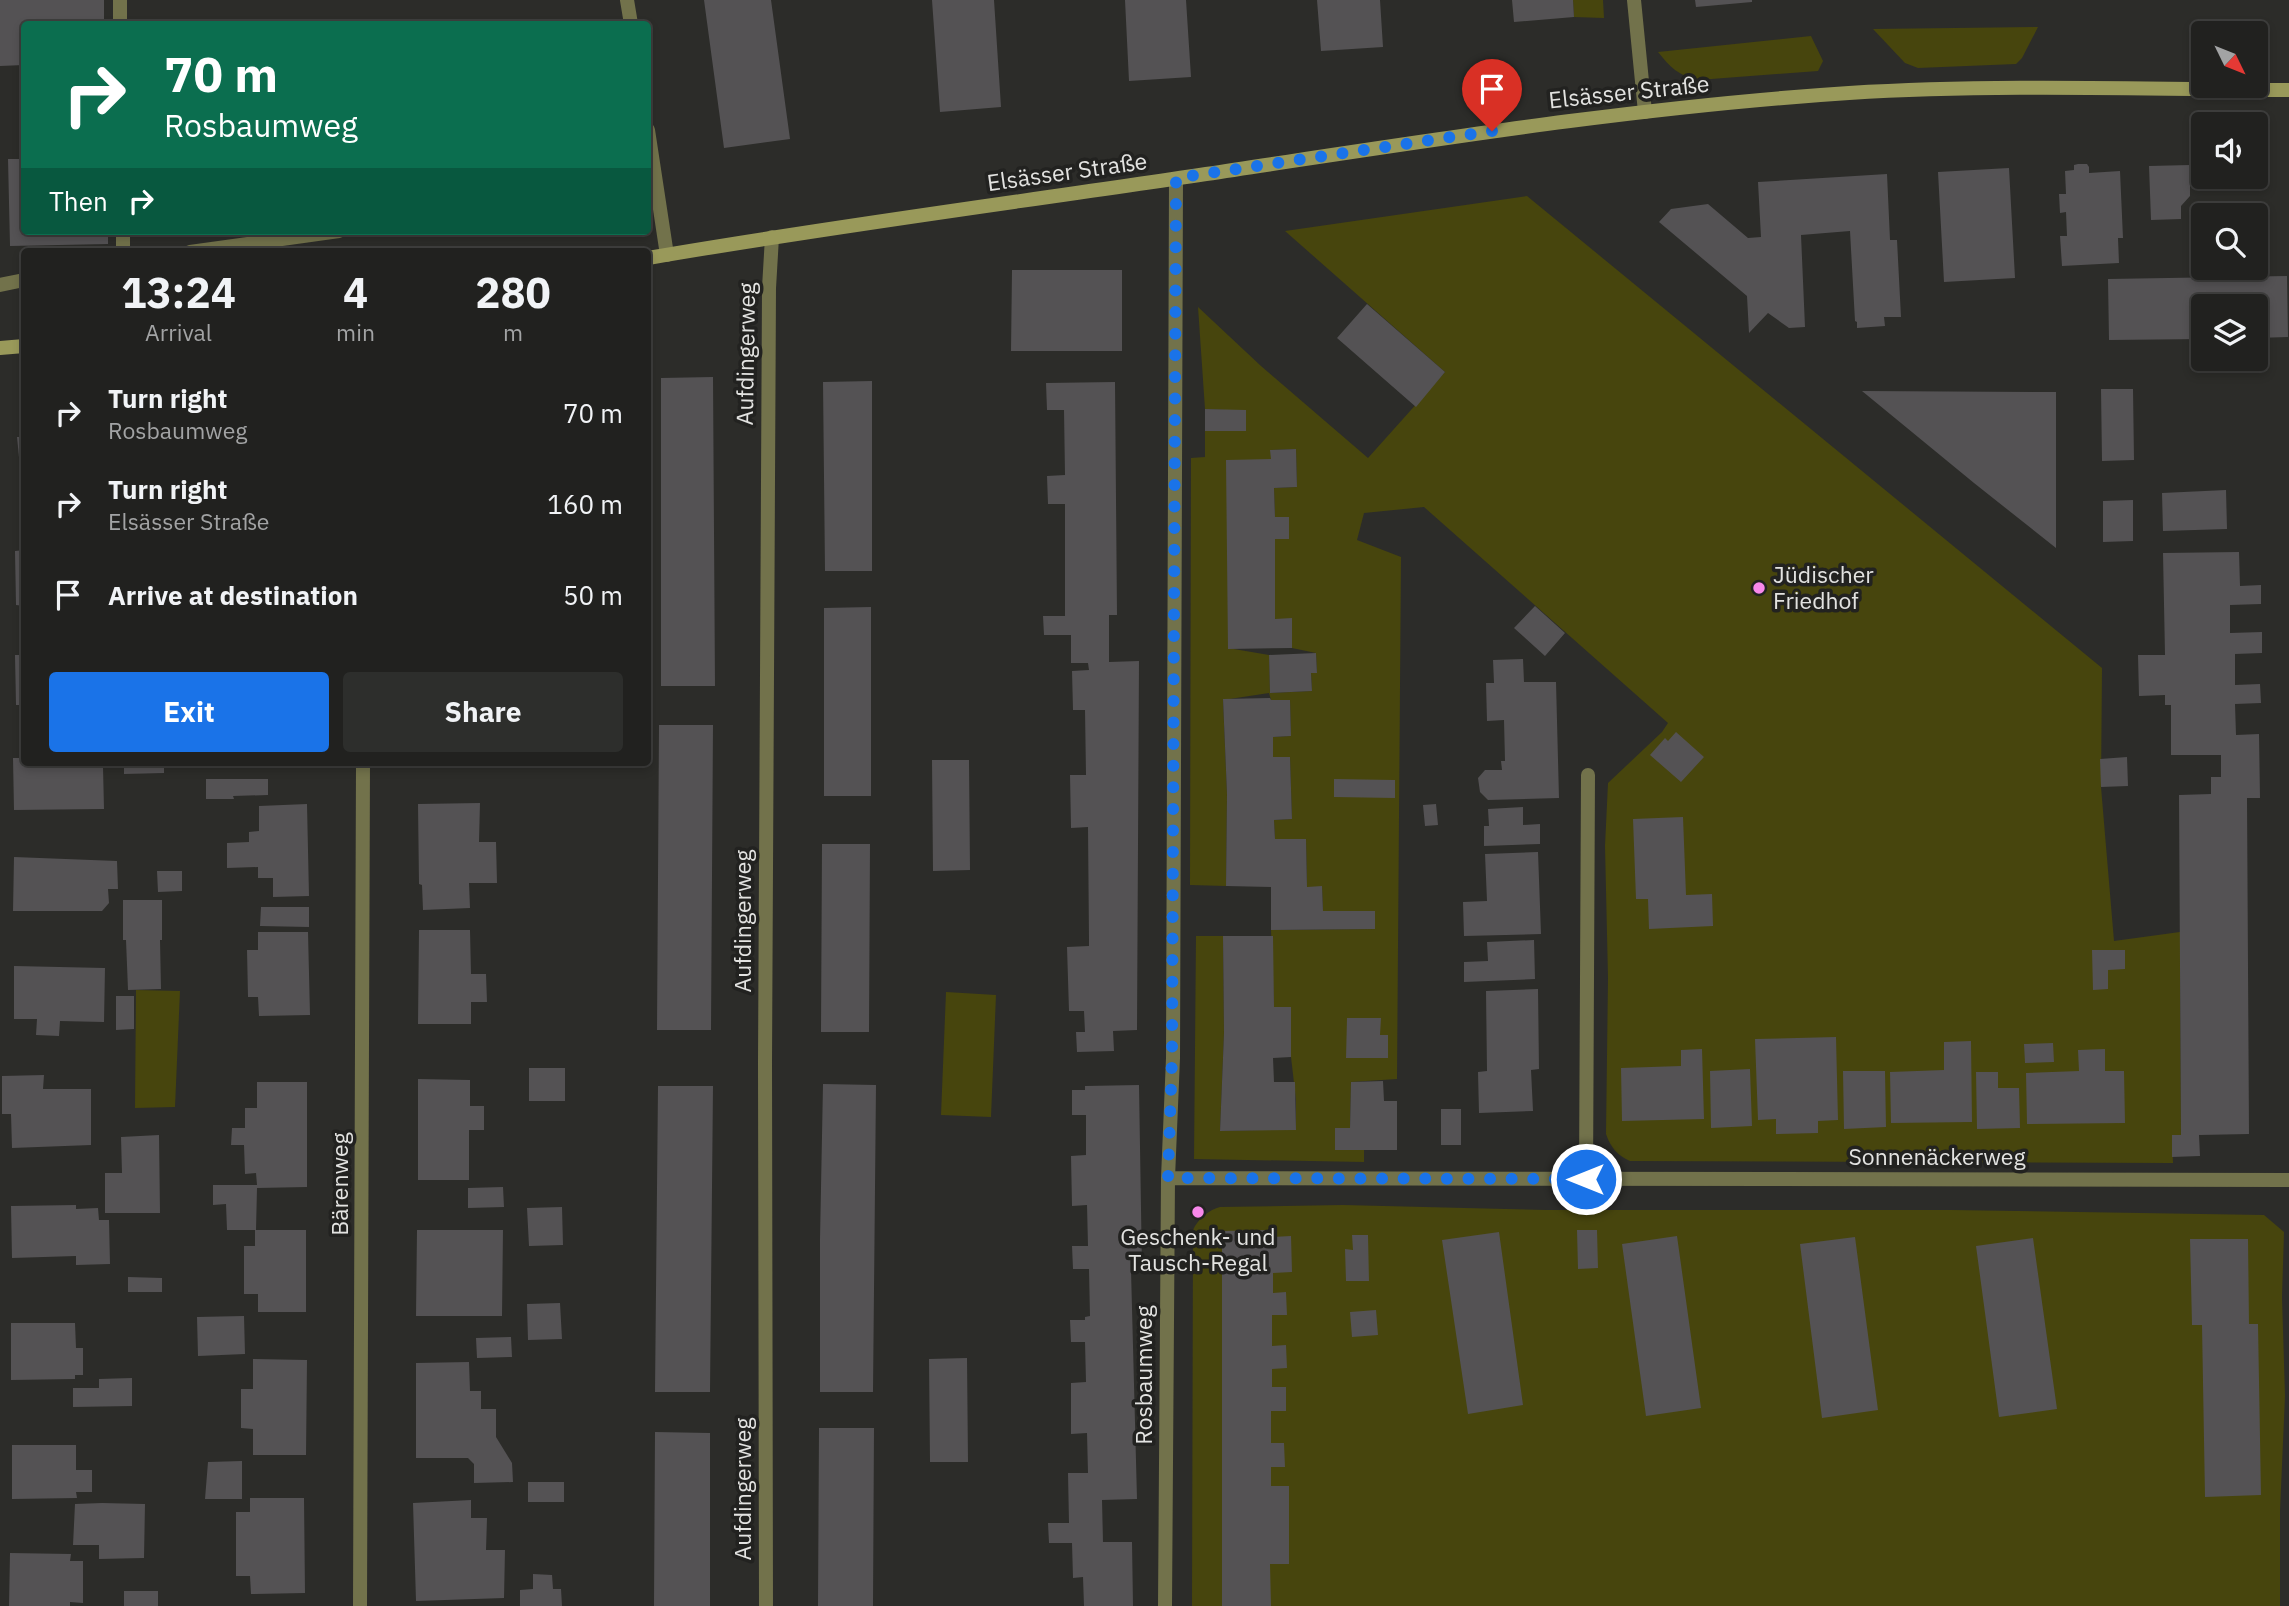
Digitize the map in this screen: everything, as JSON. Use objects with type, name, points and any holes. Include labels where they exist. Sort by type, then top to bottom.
[{"type":"main road","name":"Elsässer Straße","points":[[651,258],[772,237],[1504,129],[1645,112],[1850,93],[2009,89],[2289,90]]},
{"type":"main road","points":[[0,348],[21,346]]},
{"type":"street","points":[[120,0],[120,21]]},
{"type":"street","points":[[627,0],[630,21]]},
{"type":"street","points":[[1634,0],[1645,112]]},
{"type":"street","name":"Rosbaumweg","points":[[1165,1606],[1168,1178],[1173,1044],[1176,178]]},
{"type":"street","points":[[652,184],[667,255]]},
{"type":"street","points":[[218,248],[311,235]]},
{"type":"street","name":"Aufdingerweg","points":[[766,1606],[765,1049],[769,302],[772,237]]},
{"type":"street","points":[[0,285],[21,281]]},
{"type":"street","name":"Bärenweg","points":[[360,1606],[363,766]]},
{"type":"street","points":[[1586,1179],[1588,775]]},
{"type":"street","name":"Sonnenäckerweg","points":[[1168,1178],[2289,1180]]},
{"type":"shaded area","points":[[1573,0],[1603,0],[1604,18],[1574,17]]},
{"type":"shaded area","points":[[2038,27],[2016,64],[1918,68],[1905,63],[1873,29]]},
{"type":"shaded area","points":[[1811,36],[1823,61],[1818,71],[1698,80],[1675,70],[1658,52]]},
{"type":"shaded area","points":[[1527,196],[2102,668],[2101,787],[2114,941],[2180,932],[2181,1135],[2172,1135],[2173,1163],[1630,1161],[1618,1154],[1606,1134],[1608,978],[1605,846],[1608,783],[1662,732],[1668,723],[1424,507],[1364,513],[1357,540],[1401,557],[1397,1079],[1351,1082],[1350,1128],[1335,1128],[1364,1150],[1364,1162],[1194,1159],[1196,936],[1223,936],[1224,1033],[1220,1131],[1296,1129],[1291,1008],[1274,1007],[1271,930],[1375,929],[1375,911],[1323,911],[1322,887],[1307,887],[1306,839],[1275,839],[1274,820],[1292,819],[1290,757],[1273,757],[1273,737],[1291,736],[1290,700],[1271,700],[1269,693],[1223,700],[1227,794],[1226,886],[1190,885],[1191,458],[1205,457],[1205,431],[1245,431],[1246,411],[1205,409],[1198,307],[1261,366],[1368,458],[1445,372],[1285,231]],"holes":[[[1296,449],[1297,487],[1274,488],[1275,517],[1289,517],[1289,539],[1275,539],[1275,619],[1292,619],[1292,648],[1316,653],[1317,672],[1311,673],[1312,691],[1270,693],[1269,655],[1228,648],[1228,602],[1271,459],[1271,450]]]},
{"type":"shaded area","points":[[136,990],[180,991],[175,1107],[135,1108]]},
{"type":"shaded area","points":[[946,992],[996,995],[991,1117],[941,1115]]},
{"type":"shaded area","points":[[1343,1205],[1547,1210],[1952,1210],[2264,1215],[2284,1232],[2282,1297],[2285,1396],[2280,1511],[2280,1606],[1192,1606],[1193,1230],[1204,1216],[1220,1207]]},
{"type":"building","points":[[0,0],[104,0],[104,21],[21,21],[21,65],[0,66]]},
{"type":"building","points":[[704,0],[771,0],[790,139],[724,148]]},
{"type":"building","points":[[932,0],[994,0],[1001,107],[940,112]]},
{"type":"building","points":[[1125,0],[1186,0],[1191,77],[1129,81]]},
{"type":"building","points":[[1317,0],[1380,0],[1383,47],[1321,51]]},
{"type":"building","points":[[1512,0],[1573,0],[1574,17],[1514,22]]},
{"type":"building","points":[[1695,0],[1752,0],[1752,2],[1696,7]]},
{"type":"building","points":[[8,159],[21,159],[21,235],[108,235],[108,244],[10,246]]},
{"type":"building","points":[[2087,164],[2089,173],[2120,171],[2123,238],[2118,238],[2119,263],[2062,266],[2060,236],[2067,236],[2066,212],[2060,213],[2059,194],[2066,194],[2065,171],[2074,170],[2074,165]]},
{"type":"building","points":[[2190,165],[2190,196],[2181,206],[2181,219],[2151,220],[2149,166]]},
{"type":"building","points":[[2009,168],[2015,278],[1944,282],[1938,172]]},
{"type":"building","points":[[1887,174],[1890,240],[1897,240],[1901,317],[1884,317],[1885,326],[1857,328],[1850,231],[1801,235],[1805,327],[1789,328],[1768,313],[1749,333],[1747,296],[1659,222],[1671,209],[1708,204],[1748,238],[1761,237],[1758,182]]},
{"type":"building","points":[[1012,270],[1122,270],[1122,351],[1011,351]]},
{"type":"building","points":[[2268,276],[2287,276],[2288,337],[2268,338],[2268,294],[2191,294],[2191,339],[2109,340],[2108,279],[2268,280]]},
{"type":"building","points":[[1367,304],[1445,372],[1416,407],[1337,338]]},
{"type":"building","points":[[713,377],[715,686],[661,686],[661,378]]},
{"type":"building","points":[[872,381],[872,571],[825,571],[823,382]]},
{"type":"building","points":[[1115,382],[1117,615],[1109,615],[1109,662],[1139,661],[1137,1030],[1113,1031],[1114,1051],[1077,1052],[1076,1032],[1085,1032],[1084,1011],[1069,1011],[1067,947],[1089,946],[1088,827],[1071,828],[1070,775],[1086,775],[1085,710],[1073,710],[1072,671],[1089,670],[1088,663],[1071,663],[1071,635],[1044,635],[1043,616],[1065,616],[1065,504],[1048,504],[1047,476],[1065,475],[1064,410],[1047,410],[1046,383]]},
{"type":"building","points":[[2101,389],[2133,389],[2134,460],[2102,461]]},
{"type":"building","points":[[1862,391],[2056,392],[2056,548],[1974,483]]},
{"type":"building","points":[[1205,409],[1246,410],[1246,431],[1205,431]]},
{"type":"building","points":[[17,437],[21,437],[21,478]]},
{"type":"building","points":[[1296,449],[1297,487],[1274,488],[1275,517],[1289,517],[1289,539],[1275,539],[1275,619],[1292,618],[1292,648],[1228,649],[1226,460],[1271,459],[1270,450]]},
{"type":"building","points":[[2226,490],[2227,529],[2163,531],[2162,493]]},
{"type":"building","points":[[2133,500],[2133,541],[2103,542],[2103,501]]},
{"type":"building","points":[[21,550],[21,606],[16,605],[15,551]]},
{"type":"building","points":[[2239,552],[2240,586],[2261,585],[2261,604],[2230,605],[2230,633],[2262,632],[2262,653],[2235,654],[2235,685],[2260,684],[2261,703],[2235,704],[2236,735],[2259,734],[2260,798],[2247,798],[2249,1134],[2199,1135],[2200,1156],[2172,1157],[2172,1135],[2181,1135],[2179,795],[2211,794],[2211,777],[2221,777],[2221,755],[2171,755],[2171,705],[2165,705],[2165,695],[2139,696],[2138,655],[2165,655],[2163,553]]},
{"type":"building","points":[[1535,606],[1565,633],[1545,656],[1514,628]]},
{"type":"building","points":[[871,607],[871,796],[824,796],[824,608]]},
{"type":"building","points":[[1316,653],[1317,673],[1311,673],[1312,691],[1270,693],[1269,655]]},
{"type":"building","points":[[15,655],[21,655],[21,705],[16,705]]},
{"type":"building","points":[[1523,659],[1524,682],[1556,682],[1559,798],[1488,800],[1480,792],[1478,778],[1485,770],[1502,770],[1501,761],[1505,761],[1504,720],[1487,721],[1486,683],[1494,683],[1493,660]]},
{"type":"building","points":[[1223,699],[1290,700],[1291,736],[1273,737],[1273,757],[1290,757],[1292,819],[1274,820],[1275,839],[1306,839],[1307,887],[1322,886],[1323,911],[1375,911],[1375,929],[1271,930],[1271,887],[1226,886],[1227,794]]},
{"type":"building","points":[[659,725],[713,725],[711,1030],[657,1030]]},
{"type":"building","points":[[1676,732],[1704,757],[1681,782],[1650,755],[1665,738],[1668,741]]},
{"type":"building","points":[[2127,757],[2128,786],[2101,787],[2100,759]]},
{"type":"building","points":[[13,758],[21,758],[21,766],[103,767],[104,809],[14,810]]},
{"type":"building","points":[[932,760],[969,760],[970,870],[933,871]]},
{"type":"building","points":[[124,766],[164,766],[164,773],[124,774]]},
{"type":"building","points":[[206,779],[268,779],[268,795],[206,799]]},
{"type":"building","points":[[1334,779],[1395,780],[1395,798],[1334,797]]},
{"type":"building","points":[[480,803],[479,842],[496,842],[497,883],[469,883],[470,908],[423,910],[422,885],[419,884],[418,804]]},
{"type":"building","points":[[307,804],[309,896],[273,897],[273,878],[258,878],[258,867],[227,868],[227,843],[249,842],[249,832],[259,831],[259,806]]},
{"type":"building","points":[[1436,804],[1438,825],[1425,826],[1423,805]]},
{"type":"building","points":[[1523,807],[1523,825],[1540,824],[1540,844],[1484,846],[1484,826],[1489,826],[1488,809]]},
{"type":"building","points":[[1683,817],[1686,895],[1712,894],[1713,926],[1649,929],[1648,899],[1636,899],[1633,819]]},
{"type":"building","points":[[822,844],[870,844],[869,1032],[821,1032]]},
{"type":"building","points":[[1538,852],[1541,934],[1464,936],[1463,902],[1487,901],[1485,854]]},
{"type":"building","points":[[14,857],[117,861],[118,889],[108,889],[109,903],[102,911],[13,911]]},
{"type":"building","points":[[157,871],[182,871],[182,891],[158,892]]},
{"type":"building","points":[[123,900],[162,900],[161,989],[128,990],[126,940],[123,940]]},
{"type":"building","points":[[261,907],[309,907],[309,927],[260,926]]},
{"type":"building","points":[[419,930],[470,930],[471,974],[486,974],[487,1002],[471,1002],[471,1024],[418,1024]]},
{"type":"building","points":[[258,932],[308,932],[310,1015],[259,1016],[258,997],[248,997],[247,950],[258,950]]},
{"type":"building","points":[[1223,936],[1273,936],[1274,1007],[1291,1007],[1291,1057],[1273,1058],[1274,1082],[1295,1082],[1296,1130],[1220,1131],[1224,1033]]},
{"type":"building","points":[[1534,940],[1535,979],[1464,982],[1464,962],[1488,961],[1487,942]]},
{"type":"building","points":[[2092,950],[2125,950],[2125,969],[2108,970],[2108,989],[2093,990]]},
{"type":"building","points":[[14,966],[105,968],[104,1022],[60,1021],[59,1036],[36,1035],[37,1019],[14,1019]]},
{"type":"building","points":[[1538,989],[1539,1069],[1531,1070],[1533,1111],[1479,1113],[1478,1072],[1487,1071],[1486,991]]},
{"type":"building","points":[[116,996],[134,996],[134,1029],[116,1030]]},
{"type":"building","points":[[1347,1018],[1381,1018],[1380,1035],[1388,1035],[1388,1058],[1346,1058]]},
{"type":"building","points":[[1836,1037],[1838,1120],[1818,1121],[1818,1133],[1776,1134],[1776,1119],[1758,1120],[1755,1039]]},
{"type":"building","points":[[1971,1041],[1972,1122],[1891,1123],[1890,1072],[1944,1070],[1944,1042]]},
{"type":"building","points":[[2053,1043],[2054,1062],[2025,1063],[2024,1044]]},
{"type":"building","points":[[1702,1049],[1704,1119],[1622,1121],[1621,1068],[1681,1066],[1681,1050]]},
{"type":"building","points":[[2105,1049],[2105,1071],[2124,1071],[2125,1123],[2027,1124],[2026,1073],[2079,1071],[2078,1050]]},
{"type":"building","points":[[529,1068],[565,1068],[565,1101],[529,1101]]},
{"type":"building","points":[[1750,1069],[1752,1126],[1711,1128],[1710,1071]]},
{"type":"building","points":[[1843,1071],[1885,1071],[1886,1127],[1844,1129]]},
{"type":"building","points":[[1976,1072],[1998,1072],[1998,1088],[2019,1088],[2020,1128],[1977,1129]]},
{"type":"building","points":[[44,1075],[43,1089],[91,1089],[91,1145],[12,1148],[11,1114],[2,1114],[2,1076]]},
{"type":"building","points":[[418,1079],[470,1080],[470,1106],[484,1106],[484,1130],[469,1130],[469,1180],[418,1180]]},
{"type":"building","points":[[1383,1081],[1384,1101],[1397,1101],[1397,1150],[1335,1150],[1335,1128],[1350,1128],[1351,1082]]},
{"type":"building","points":[[257,1082],[307,1082],[307,1187],[257,1188],[256,1230],[306,1230],[306,1312],[258,1312],[258,1294],[244,1294],[244,1246],[255,1246],[255,1230],[227,1230],[226,1204],[213,1205],[213,1185],[257,1185],[256,1173],[245,1174],[244,1145],[231,1145],[232,1128],[245,1128],[245,1108],[257,1108]]},
{"type":"building","points":[[823,1084],[876,1085],[873,1392],[820,1392]]},
{"type":"building","points":[[1139,1085],[1142,1270],[1131,1270],[1137,1499],[1102,1500],[1103,1542],[1132,1542],[1133,1606],[1084,1606],[1083,1577],[1073,1578],[1072,1543],[1049,1543],[1048,1523],[1069,1523],[1068,1473],[1088,1473],[1087,1433],[1071,1434],[1071,1383],[1086,1382],[1085,1342],[1071,1342],[1070,1320],[1085,1320],[1085,1317],[1090,1316],[1089,1269],[1073,1269],[1072,1246],[1088,1246],[1087,1205],[1072,1206],[1071,1156],[1086,1155],[1086,1115],[1072,1115],[1072,1090],[1085,1090],[1085,1086]]},
{"type":"building","points":[[658,1086],[713,1086],[710,1392],[655,1392]]},
{"type":"building","points":[[1441,1109],[1461,1109],[1461,1145],[1441,1145]]},
{"type":"building","points":[[159,1135],[160,1213],[105,1213],[105,1173],[122,1173],[121,1137]]},
{"type":"building","points":[[503,1187],[504,1207],[468,1208],[468,1188]]},
{"type":"building","points":[[76,1205],[76,1209],[98,1208],[99,1220],[109,1220],[110,1264],[76,1265],[76,1256],[12,1258],[11,1206]]},
{"type":"building","points":[[562,1207],[563,1245],[529,1246],[527,1208]]},
{"type":"building","points":[[417,1230],[503,1230],[502,1316],[416,1316]]},
{"type":"building","points":[[1271,1230],[1272,1237],[1291,1236],[1292,1272],[1273,1273],[1273,1293],[1286,1292],[1287,1315],[1272,1315],[1272,1346],[1286,1345],[1287,1368],[1272,1369],[1272,1387],[1286,1387],[1286,1411],[1271,1411],[1271,1443],[1284,1443],[1285,1467],[1271,1467],[1271,1486],[1289,1486],[1289,1564],[1270,1564],[1271,1606],[1222,1606],[1222,1231]]},
{"type":"building","points":[[1577,1230],[1597,1230],[1598,1268],[1578,1269]]},
{"type":"building","points":[[1499,1232],[1523,1405],[1468,1414],[1442,1240]]},
{"type":"building","points":[[1352,1235],[1368,1235],[1369,1281],[1346,1281],[1345,1249],[1353,1250]]},
{"type":"building","points":[[1677,1236],[1701,1408],[1646,1416],[1622,1244]]},
{"type":"building","points":[[1855,1237],[1878,1410],[1822,1418],[1800,1244]]},
{"type":"building","points":[[2033,1238],[2057,1409],[1999,1417],[1976,1246]]},
{"type":"building","points":[[2190,1239],[2248,1239],[2249,1324],[2258,1324],[2261,1495],[2205,1497],[2202,1325],[2192,1325]]},
{"type":"building","points":[[128,1277],[162,1278],[162,1292],[128,1292]]},
{"type":"building","points":[[560,1303],[562,1339],[528,1340],[527,1304]]},
{"type":"building","points":[[1376,1310],[1378,1335],[1352,1337],[1350,1312]]},
{"type":"building","points":[[244,1316],[245,1354],[198,1356],[197,1317]]},
{"type":"building","points":[[11,1323],[75,1323],[76,1348],[83,1348],[83,1375],[75,1375],[75,1379],[11,1380]]},
{"type":"building","points":[[511,1337],[512,1357],[477,1358],[476,1338]]},
{"type":"building","points":[[967,1358],[968,1462],[930,1462],[929,1359]]},
{"type":"building","points":[[253,1359],[307,1360],[306,1455],[253,1455],[253,1429],[241,1428],[241,1389],[253,1389]]},
{"type":"building","points":[[469,1362],[470,1391],[481,1391],[481,1409],[496,1409],[496,1437],[512,1463],[513,1482],[474,1483],[474,1464],[468,1458],[416,1458],[416,1363]]},
{"type":"building","points":[[132,1378],[132,1406],[73,1407],[73,1388],[99,1388],[99,1379]]},
{"type":"building","points":[[819,1428],[874,1428],[873,1606],[818,1606]]},
{"type":"building","points":[[655,1432],[710,1433],[710,1606],[654,1606]]},
{"type":"building","points":[[12,1445],[76,1445],[76,1470],[92,1470],[92,1492],[76,1492],[77,1498],[12,1499]]},
{"type":"building","points":[[242,1461],[242,1499],[205,1499],[208,1462]]},
{"type":"building","points":[[528,1482],[564,1482],[564,1502],[528,1502]]},
{"type":"building","points":[[250,1498],[304,1498],[305,1593],[251,1594],[250,1576],[236,1576],[236,1512],[250,1512]]},
{"type":"building","points":[[471,1500],[471,1518],[487,1518],[486,1550],[505,1550],[504,1598],[416,1601],[413,1503]]},
{"type":"building","points":[[75,1504],[145,1504],[144,1558],[99,1559],[99,1545],[73,1545]]},
{"type":"building","points":[[10,1553],[71,1554],[70,1561],[83,1561],[83,1603],[70,1602],[70,1606],[9,1606]]},
{"type":"building","points":[[533,1574],[552,1575],[553,1589],[561,1589],[562,1606],[520,1606],[520,1590],[533,1589]]},
{"type":"building","points":[[124,1591],[158,1591],[158,1606],[124,1606]]},
{"type":"place","name":"Jüdischer Friedhof","points":[[1759,588]]},
{"type":"place","name":"Geschenk- und Tausch-Regal","points":[[1198,1212]]},
{"type":"route","points":[[1492,131],[1176,178],[1172,1058],[1168,1178],[1586,1179]]}]
